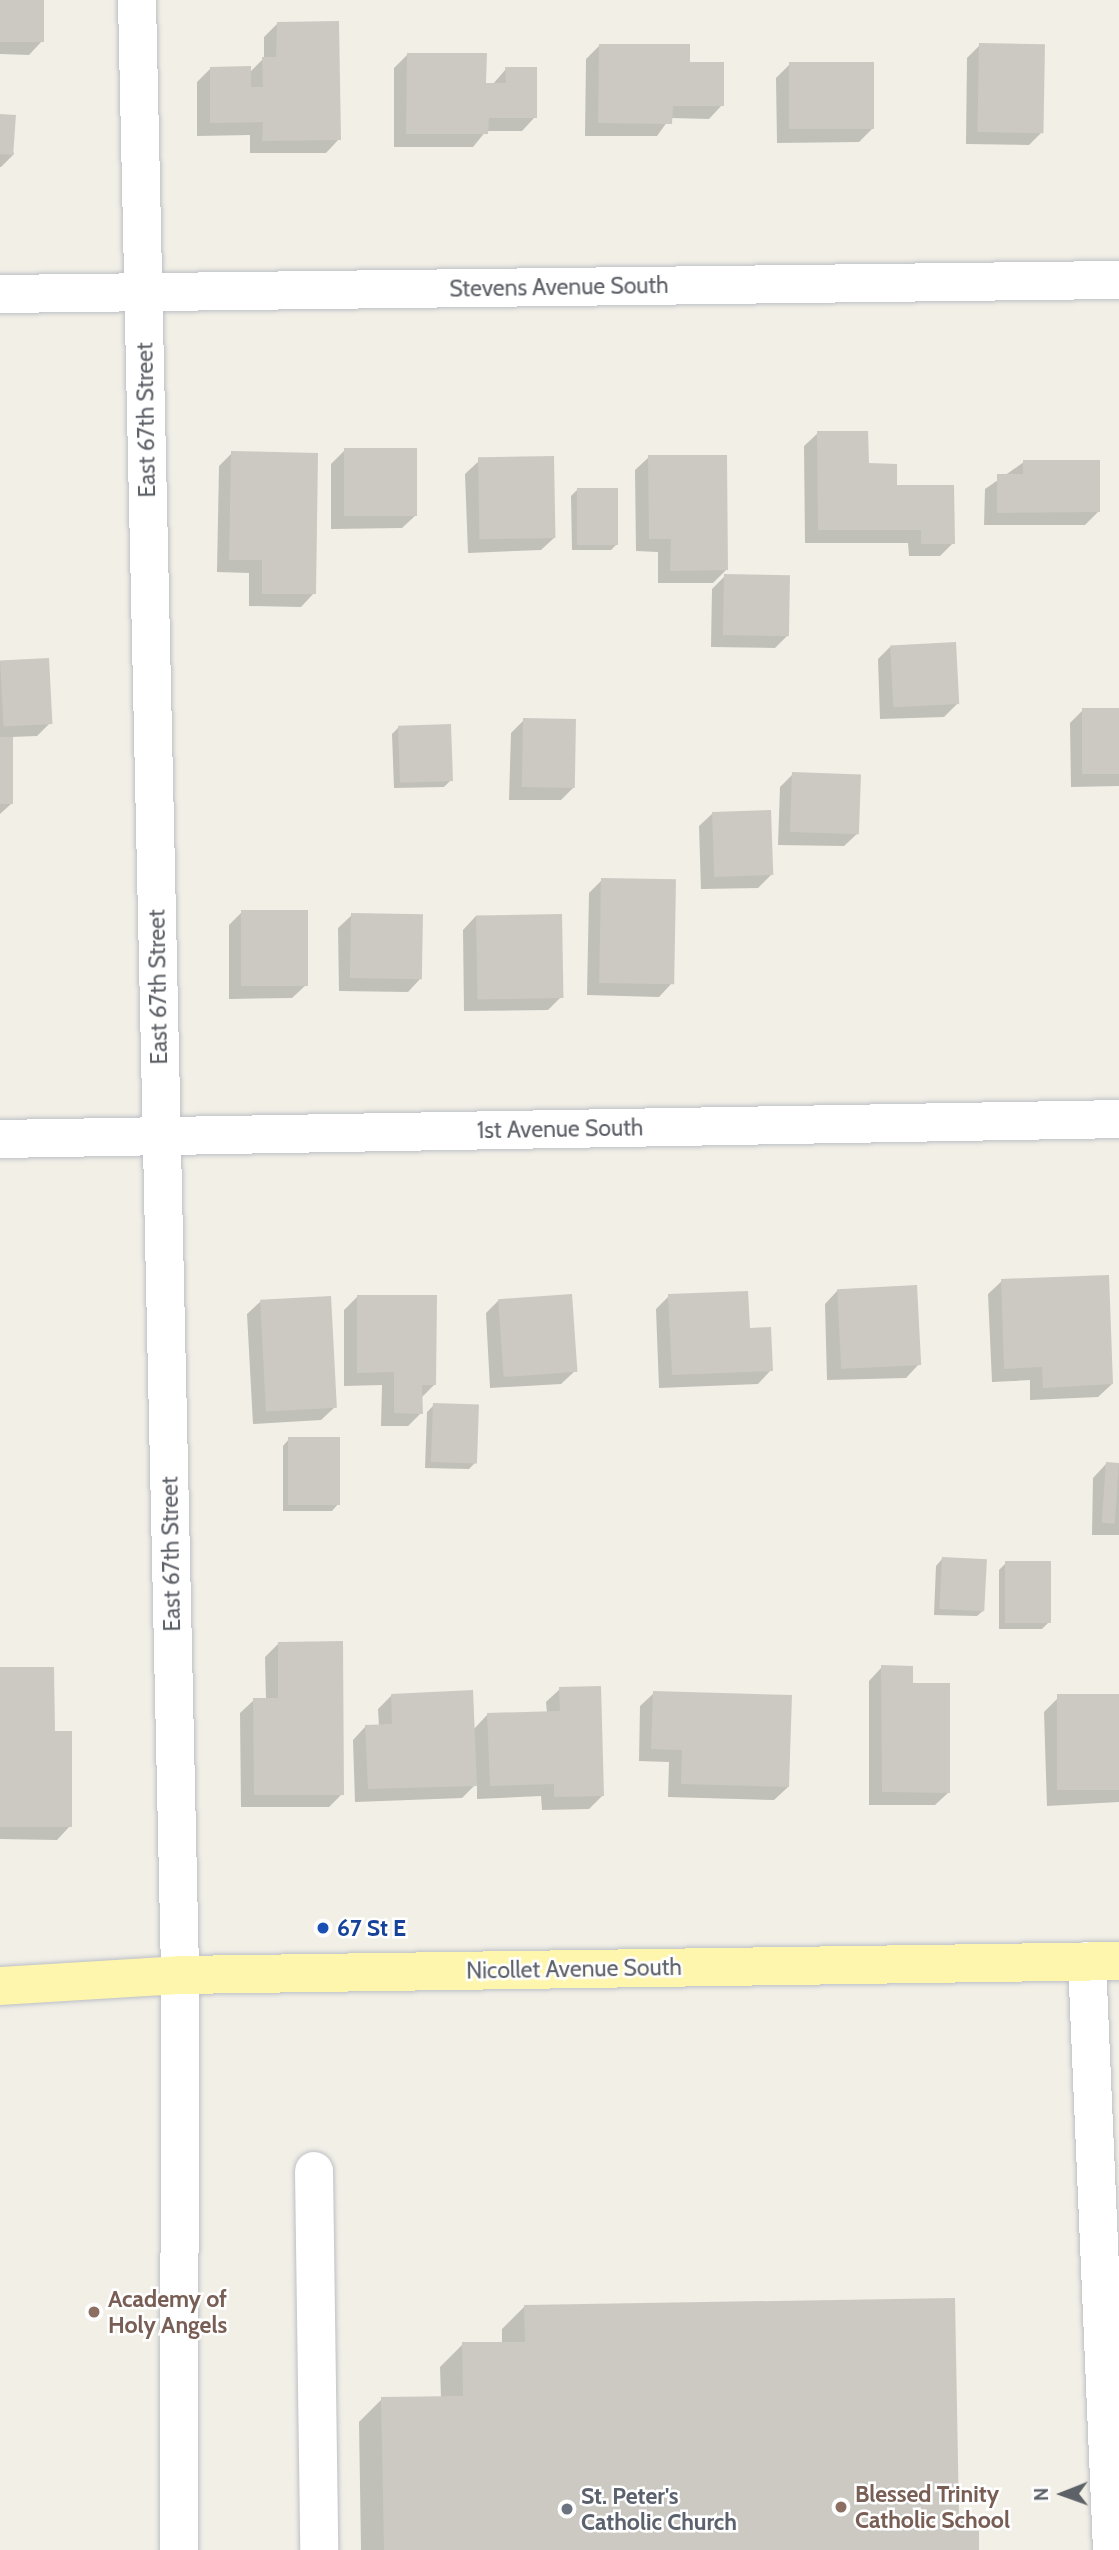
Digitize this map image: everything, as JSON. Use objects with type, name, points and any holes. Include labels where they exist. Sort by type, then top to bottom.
[{"type":"main road","name":"Nicollet Avenue South","points":[[10,1981],[180,1975],[1103,1961]]},
{"type":"street","name":"East 67th Street","points":[[136,0],[180,1975],[179,2550]]},
{"type":"street","name":"Stevens Avenue South","points":[[0,294],[1119,280]]},
{"type":"street","name":"1st Avenue South","points":[[0,1139],[1119,1119]]},
{"type":"street","points":[[1103,1961],[1112,2550]]},
{"type":"street","points":[[314,2171],[319,2550]]},
{"type":"building","points":[[0,0],[44,0],[44,42],[0,42]]},
{"type":"building","points":[[339,21],[341,140],[262,141],[263,122],[210,123],[210,67],[251,66],[251,87],[263,87],[262,57],[276,57],[277,22]]},
{"type":"building","points":[[979,43],[1045,44],[1043,133],[977,132]]},
{"type":"building","points":[[599,44],[690,44],[690,62],[724,62],[724,106],[673,106],[672,124],[598,123]]},
{"type":"building","points":[[407,53],[487,53],[486,83],[506,83],[505,67],[537,67],[537,118],[489,118],[488,134],[406,134]]},
{"type":"building","points":[[789,62],[874,62],[874,129],[789,129]]},
{"type":"building","points":[[0,114],[16,115],[13,155],[0,154]]},
{"type":"building","points":[[817,431],[868,431],[869,463],[897,464],[897,485],[954,485],[955,544],[921,544],[921,530],[818,530]]},
{"type":"building","points":[[344,448],[417,448],[417,516],[344,516]]},
{"type":"building","points":[[231,451],[318,453],[316,594],[262,594],[262,560],[229,560]]},
{"type":"building","points":[[648,455],[727,455],[728,570],[670,571],[671,539],[649,539]]},
{"type":"building","points":[[554,456],[555,538],[479,539],[478,457]]},
{"type":"building","points":[[1023,460],[1100,460],[1100,512],[997,513],[997,474],[1023,474]]},
{"type":"building","points":[[577,488],[618,488],[618,545],[577,545]]},
{"type":"building","points":[[724,574],[790,575],[789,636],[723,635]]},
{"type":"building","points":[[956,642],[959,704],[893,707],[890,645]]},
{"type":"building","points":[[49,658],[52,724],[4,726],[0,661]]},
{"type":"building","points":[[1082,708],[1119,708],[1119,774],[1082,774]]},
{"type":"building","points":[[523,718],[576,719],[575,788],[522,787]]},
{"type":"building","points":[[451,724],[453,781],[400,783],[398,726]]},
{"type":"building","points":[[0,737],[13,737],[13,804],[0,804]]},
{"type":"building","points":[[792,772],[861,774],[859,834],[790,832]]},
{"type":"building","points":[[771,810],[773,875],[714,877],[712,812]]},
{"type":"building","points":[[601,878],[676,879],[674,984],[599,983]]},
{"type":"building","points":[[241,910],[308,910],[308,986],[241,986]]},
{"type":"building","points":[[351,913],[423,914],[422,979],[350,978]]},
{"type":"building","points":[[562,914],[563,998],[477,999],[476,916]]},
{"type":"building","points":[[1109,1275],[1113,1384],[1043,1388],[1042,1367],[1004,1369],[1001,1279]]},
{"type":"building","points":[[917,1285],[921,1365],[841,1369],[837,1289]]},
{"type":"building","points":[[748,1291],[750,1328],[771,1327],[773,1371],[672,1375],[668,1294]]},
{"type":"building","points":[[572,1294],[577,1372],[504,1377],[498,1299]]},
{"type":"building","points":[[357,1295],[437,1295],[436,1385],[422,1385],[423,1414],[394,1413],[394,1372],[357,1373]]},
{"type":"building","points":[[331,1296],[337,1408],[266,1412],[260,1300]]},
{"type":"building","points":[[433,1403],[479,1405],[477,1464],[431,1462]]},
{"type":"building","points":[[288,1437],[340,1437],[340,1505],[288,1505]]},
{"type":"building","points":[[1106,1462],[1119,1463],[1115,1524],[1102,1523]]},
{"type":"building","points":[[942,1557],[987,1559],[984,1611],[939,1609]]},
{"type":"building","points":[[1005,1561],[1051,1561],[1051,1623],[1005,1623]]},
{"type":"building","points":[[343,1641],[344,1795],[254,1795],[253,1698],[278,1698],[278,1642]]},
{"type":"building","points":[[881,1665],[913,1666],[913,1683],[950,1683],[950,1793],[882,1792]]},
{"type":"building","points":[[0,1667],[54,1667],[55,1731],[72,1731],[72,1827],[0,1827]]},
{"type":"building","points":[[601,1686],[604,1796],[554,1797],[554,1784],[490,1786],[487,1713],[560,1711],[559,1687]]},
{"type":"building","points":[[473,1690],[477,1786],[368,1789],[365,1725],[392,1724],[391,1694]]},
{"type":"building","points":[[653,1691],[792,1695],[789,1787],[681,1784],[682,1750],[651,1749]]},
{"type":"building","points":[[1057,1694],[1119,1694],[1119,1790],[1057,1790]]},
{"type":"building","points":[[955,2298],[959,2516],[979,2516],[979,2550],[384,2550],[381,2397],[463,2396],[462,2342],[525,2342],[524,2305]]},
{"type":"place","name":"67 St E","points":[[323,1928]]},
{"type":"place","name":"Academy of Holy Angels","points":[[94,2312]]},
{"type":"place","name":"Blessed Trinity Catholic School","points":[[841,2507]]},
{"type":"place","name":"St. Peter's Catholic Church","points":[[567,2509]]}]
